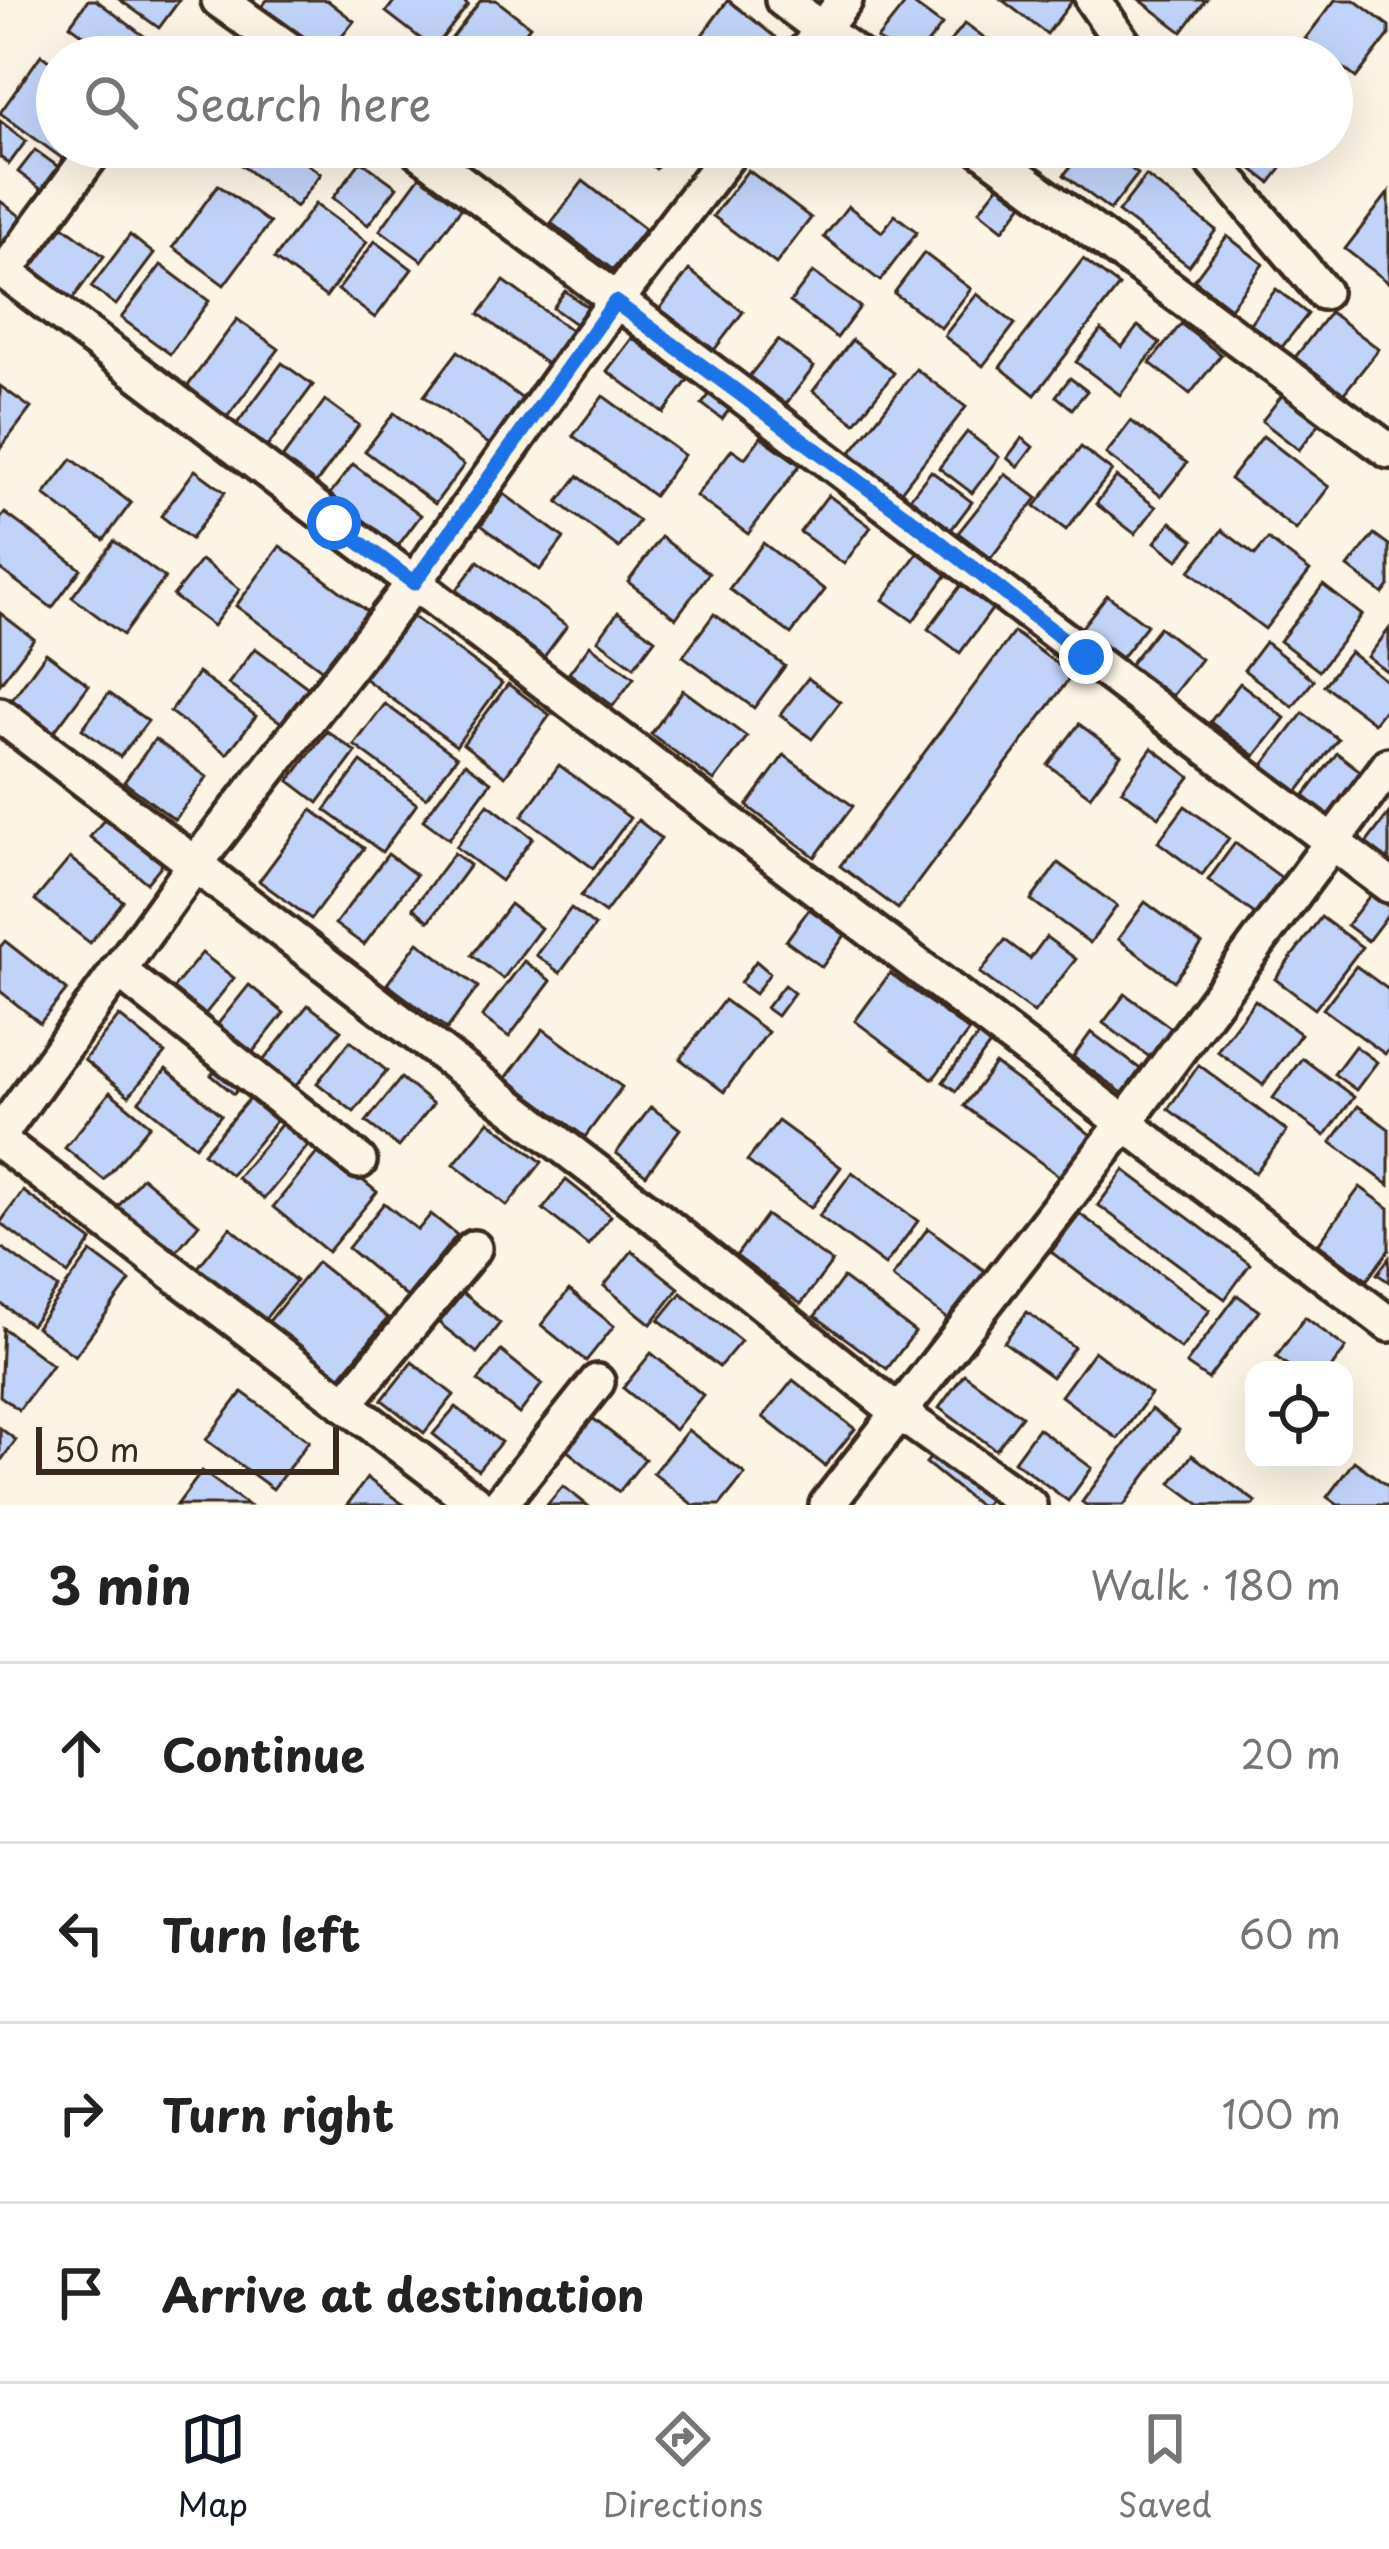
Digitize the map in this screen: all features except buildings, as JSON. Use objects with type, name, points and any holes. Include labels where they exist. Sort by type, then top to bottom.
[{"type":"street","points":[[219,0],[270,36]]},
{"type":"street","points":[[782,0],[807,36]]},
{"type":"street","points":[[817,36],[845,0]]},
{"type":"street","points":[[1093,0],[1118,36]]},
{"type":"street","points":[[81,168],[3,270],[1389,1324]]},
{"type":"street","points":[[441,168],[1389,885]]},
{"type":"street","points":[[478,1505],[0,1138],[196,862],[414,583],[615,302],[718,168]]},
{"type":"street","points":[[1007,168],[1389,451]]},
{"type":"street","points":[[1220,168],[1323,292]]},
{"type":"street","points":[[0,715],[662,1222],[897,1411],[1029,1505]]},
{"type":"street","points":[[826,1505],[1124,1124],[1389,765]]},
{"type":"street","points":[[118,970],[358,1161]]},
{"type":"street","points":[[345,1404],[473,1247]]},
{"type":"street","points":[[499,1505],[597,1382]]},
{"type":"route","points":[[334,523],[414,583],[615,302],[913,521],[1086,657]]}]
